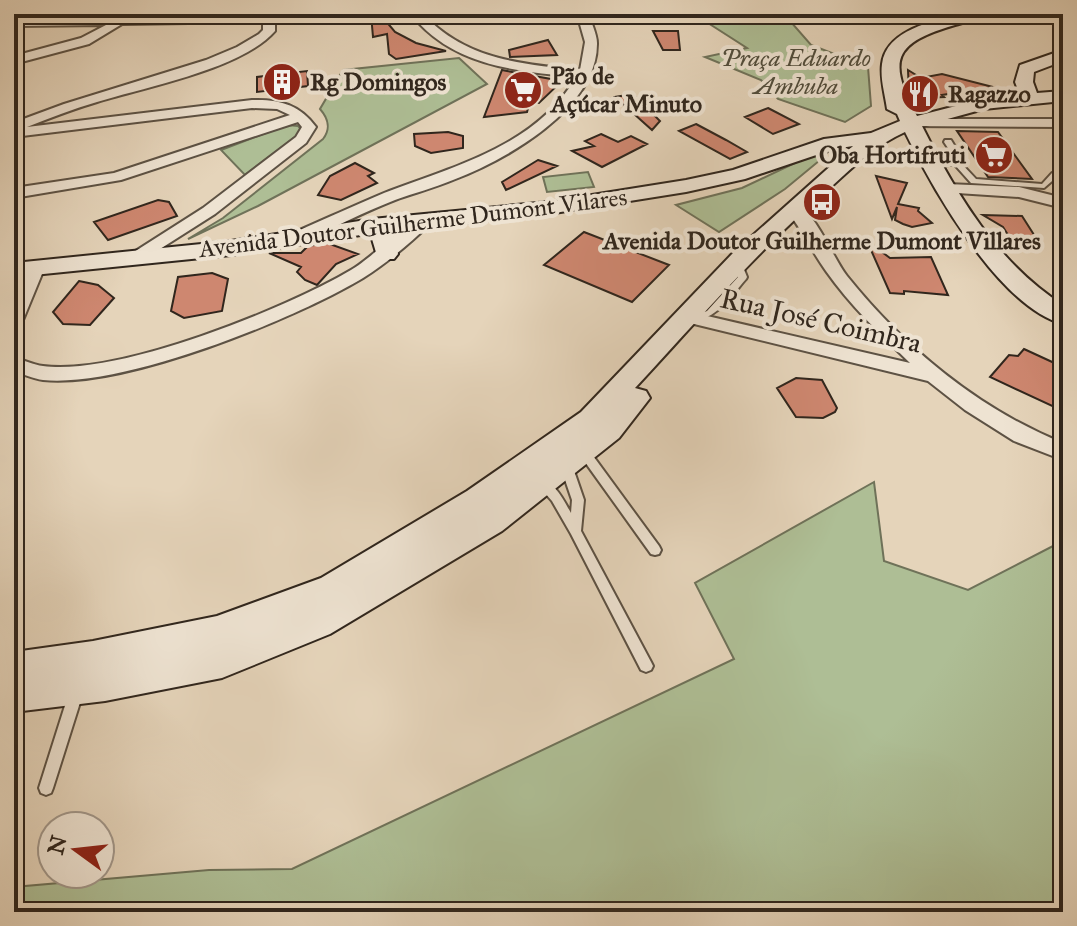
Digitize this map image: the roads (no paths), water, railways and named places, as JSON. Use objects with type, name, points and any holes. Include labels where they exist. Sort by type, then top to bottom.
[{"type":"main road","points":[[977,14],[916,33],[900,44],[891,57],[906,114],[947,189],[997,259],[1025,292],[1063,316]]},
{"type":"main road","points":[[1028,94],[1024,75],[1026,69],[1063,55]]},
{"type":"main road","name":"Avenida Doutor Guilherme Dumont Vilares","points":[[25,270],[132,259],[372,226],[548,208],[686,186],[738,175],[806,150],[840,131],[906,114],[1028,94],[1063,94]]},
{"type":"main road","points":[[14,694],[78,688],[222,661],[318,623],[491,522],[609,431],[694,314],[737,262],[862,144],[906,114]]},
{"type":"main road","name":"Avenida Doutor Guilherme Dumont Vilares","points":[[806,150],[862,144],[906,114]]},
{"type":"main road","points":[[372,226],[383,238],[386,254]]},
{"type":"main road","points":[[14,669],[93,658],[217,632],[333,588],[478,500],[568,438],[591,419],[694,314]]},
{"type":"street","points":[[417,14],[442,39],[464,51],[505,62],[584,74]]},
{"type":"street","points":[[299,237],[392,196],[453,175],[522,139],[560,108],[579,86],[593,45],[583,14]]},
{"type":"street","points":[[14,23],[121,17],[270,16],[272,25],[264,37],[236,53],[183,74],[66,107],[14,130]]},
{"type":"street","points":[[14,60],[85,41],[121,17]]},
{"type":"street","points":[[14,130],[252,104],[283,105],[302,116],[309,127],[301,140],[209,211],[132,259]]},
{"type":"street","points":[[906,114],[967,124],[1063,123]]},
{"type":"street","points":[[906,114],[967,124]]},
{"type":"street","points":[[14,193],[116,177],[302,116]]},
{"type":"street","points":[[947,189],[1011,191],[1063,203]]},
{"type":"street","points":[[372,226],[392,196]]},
{"type":"street","points":[[793,208],[807,221],[829,264],[935,376]]},
{"type":"street","points":[[14,364],[27,371],[76,374],[186,347],[319,295],[386,254],[424,221]]},
{"type":"street","points":[[14,320],[25,270]]},
{"type":"street","name":"Rua José Coimbra","points":[[694,314],[935,376],[972,405],[1022,435],[1063,452]]},
{"type":"street","points":[[880,362],[894,355],[898,344],[896,338]]},
{"type":"lane","points":[[948,142],[958,158],[955,161]]},
{"type":"lane","points":[[931,163],[955,161]]},
{"type":"lane","points":[[955,161],[974,181],[1044,186],[1055,175]]},
{"type":"lane","points":[[564,467],[556,498],[646,666]]},
{"type":"lane","points":[[564,467],[578,500],[575,531]]},
{"type":"lane","points":[[564,467],[655,550]]},
{"type":"lane","points":[[46,788],[78,688]]},
{"type":"place","name":"Rg Domingos","points":[[282,82]]},
{"type":"place","name":"Pão de Açúcar Minuto","points":[[523,90]]},
{"type":"place","name":"Ragazzo","points":[[920,94]]},
{"type":"place","name":"Oba Hortifruti","points":[[994,155]]},
{"type":"place","name":"Avenida Doutor Guilherme Dumont Villares","points":[[822,202]]},
{"type":"park label","name":"Praça Eduardo Ambuba","points":[[796,72]]}]
